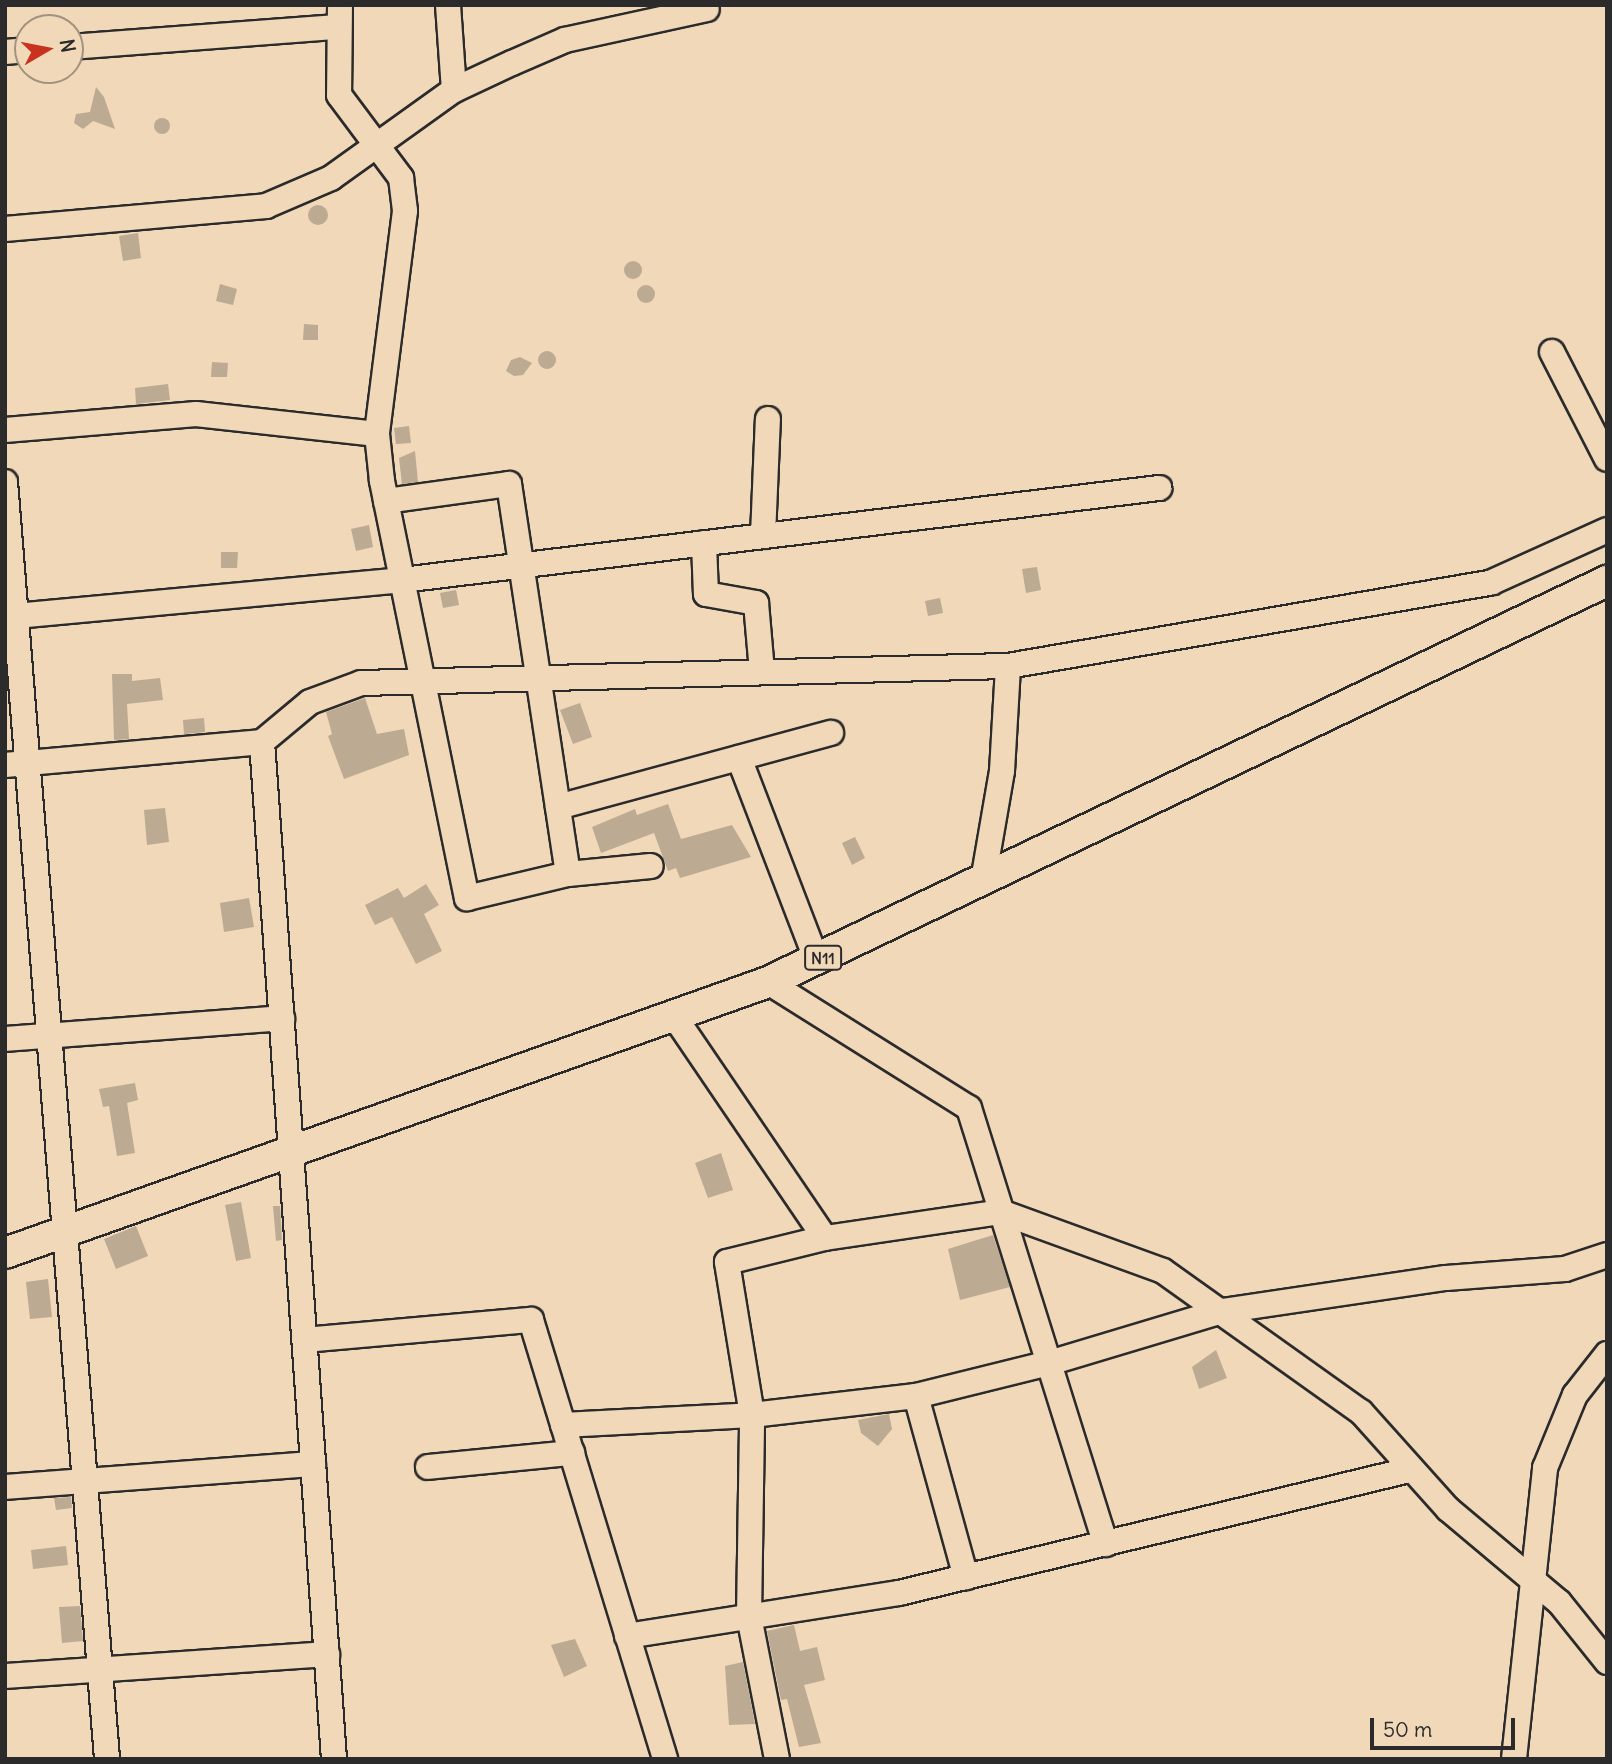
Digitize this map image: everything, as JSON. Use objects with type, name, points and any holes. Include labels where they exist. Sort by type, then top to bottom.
[{"type":"main road","name":"N11","points":[[5,1253],[768,982],[817,961],[1607,581]]},
{"type":"street","points":[[448,5],[454,90]]},
{"type":"street","points":[[5,229],[266,206],[331,178],[454,90],[565,40],[706,9]]},
{"type":"street","points":[[84,45],[339,16],[340,95],[379,143],[401,178],[405,211],[377,434],[386,501],[467,898],[568,874],[651,866]]},
{"type":"street","points":[[1552,352],[1607,459]]},
{"type":"street","points":[[5,430],[196,414],[377,434]]},
{"type":"street","points":[[763,536],[768,419]]},
{"type":"street","points":[[5,482],[16,764],[49,1036],[107,1759]]},
{"type":"street","points":[[386,501],[509,484],[568,874]]},
{"type":"street","points":[[11,616],[402,580],[1159,488]]},
{"type":"street","points":[[16,764],[262,742],[310,702],[361,683],[1008,666],[1492,582],[1607,530]]},
{"type":"street","points":[[704,543],[706,594],[756,603],[762,671]]},
{"type":"street","points":[[983,881],[1002,771],[1008,666]]},
{"type":"street","points":[[558,807],[831,733]]},
{"type":"street","points":[[262,742],[334,1759]]},
{"type":"street","points":[[739,758],[817,961]]},
{"type":"street","points":[[768,982],[969,1108],[1106,1544]]},
{"type":"street","points":[[674,1016],[825,1238]]},
{"type":"street","points":[[5,1039],[282,1018]]},
{"type":"street","points":[[778,1759],[749,1616],[752,1415],[727,1262],[825,1238],[1001,1212],[1163,1271],[1361,1412],[1409,1470],[1559,1602],[1607,1662]]},
{"type":"street","points":[[563,1425],[752,1415],[916,1396],[1049,1363],[1222,1311],[1446,1278],[1565,1269],[1607,1255]]},
{"type":"street","points":[[305,1340],[531,1320],[665,1759]]},
{"type":"street","points":[[1514,1759],[1545,1468],[1576,1395],[1607,1354]]},
{"type":"street","points":[[916,1396],[966,1577]]},
{"type":"street","points":[[428,1467],[572,1453]]},
{"type":"street","points":[[5,1487],[313,1464]]},
{"type":"street","points":[[627,1636],[899,1593],[1409,1470]]},
{"type":"street","points":[[5,1676],[327,1654]]},
{"type":"building","points":[[96,87],[104,97],[115,129],[93,121],[83,129],[74,123],[76,114],[90,112]]},
{"type":"building","points":[[162,118],[168,120],[168,132],[162,134],[156,132],[154,126],[156,120]]},
{"type":"building","points":[[318,205],[325,208],[328,215],[325,222],[318,225],[311,222],[308,215],[311,208]]},
{"type":"building","points":[[138,233],[141,258],[123,261],[119,236]]},
{"type":"building","points":[[633,261],[639,264],[642,270],[639,276],[633,279],[627,276],[624,270],[627,264]]},
{"type":"building","points":[[220,284],[237,289],[233,305],[216,301]]},
{"type":"building","points":[[646,285],[652,288],[655,294],[652,300],[646,303],[640,300],[637,294],[640,288]]},
{"type":"building","points":[[304,324],[318,325],[318,340],[303,340]]},
{"type":"building","points":[[547,351],[553,354],[556,360],[553,366],[547,369],[541,366],[538,360],[541,354]]},
{"type":"building","points":[[520,357],[532,363],[523,375],[514,376],[506,371],[511,360]]},
{"type":"building","points":[[212,362],[228,363],[227,377],[211,377]]},
{"type":"building","points":[[168,384],[170,400],[136,404],[135,388]]},
{"type":"building","points":[[409,426],[411,443],[396,444],[394,428]]},
{"type":"building","points":[[415,451],[418,482],[402,484],[399,458]]},
{"type":"building","points":[[369,525],[373,547],[356,551],[351,529]]},
{"type":"building","points":[[221,552],[238,552],[237,568],[221,568]]},
{"type":"building","points":[[1037,567],[1041,590],[1026,593],[1022,569]]},
{"type":"building","points":[[456,590],[459,605],[443,608],[440,593]]},
{"type":"building","points":[[940,598],[943,613],[928,616],[925,601]]},
{"type":"building","points":[[112,674],[132,674],[132,681],[160,678],[163,700],[127,704],[129,739],[114,740]]},
{"type":"building","points":[[365,698],[377,734],[404,729],[409,755],[344,779],[328,736],[332,734],[326,712]]},
{"type":"building","points":[[580,703],[592,737],[573,744],[560,710]]},
{"type":"building","points":[[204,718],[205,732],[184,734],[183,720]]},
{"type":"building","points":[[668,804],[681,839],[732,825],[751,857],[680,878],[676,868],[668,871],[654,833],[601,853],[592,827],[635,809],[637,815]]},
{"type":"building","points":[[165,808],[169,842],[147,845],[144,810]]},
{"type":"building","points":[[855,837],[865,858],[852,865],[842,843]]},
{"type":"building","points":[[426,884],[439,905],[424,914],[442,951],[416,964],[392,917],[375,925],[365,905],[398,888],[404,898]]},
{"type":"building","points":[[249,898],[254,927],[224,932],[220,903]]},
{"type":"building","points":[[135,1083],[138,1100],[127,1103],[135,1153],[117,1156],[109,1106],[103,1107],[99,1089]]},
{"type":"building","points":[[721,1153],[733,1190],[708,1198],[695,1163]]},
{"type":"building","points":[[241,1202],[251,1258],[236,1261],[225,1205]]},
{"type":"building","points":[[273,1206],[280,1206],[282,1240],[276,1241]]},
{"type":"building","points":[[136,1226],[148,1256],[116,1269],[104,1239]]},
{"type":"building","points":[[993,1235],[1010,1287],[960,1300],[948,1249]]},
{"type":"building","points":[[48,1279],[52,1317],[30,1319],[26,1282]]},
{"type":"building","points":[[1216,1350],[1227,1378],[1199,1389],[1192,1367]]},
{"type":"building","points":[[889,1414],[892,1429],[878,1446],[861,1433],[858,1420]]},
{"type":"building","points":[[71,1497],[72,1508],[56,1510],[54,1498]]},
{"type":"building","points":[[66,1546],[68,1565],[33,1569],[31,1550]]},
{"type":"building","points":[[80,1606],[83,1641],[62,1643],[59,1607]]},
{"type":"building","points":[[794,1625],[800,1651],[817,1647],[825,1680],[804,1685],[821,1743],[799,1747],[787,1699],[781,1700],[767,1631]]},
{"type":"building","points":[[575,1639],[587,1666],[564,1677],[551,1645]]},
{"type":"building","points":[[743,1662],[755,1724],[729,1725],[725,1666]]}]
